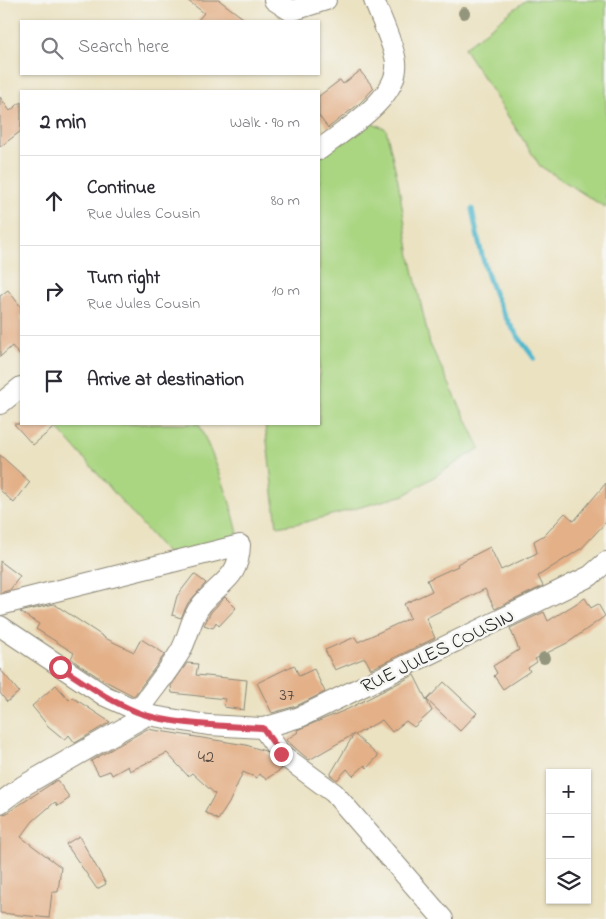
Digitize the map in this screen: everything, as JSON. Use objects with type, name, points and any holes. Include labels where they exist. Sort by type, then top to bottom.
[{"type":"street","points":[[274,0],[291,11],[326,0]]},
{"type":"street","points":[[320,149],[384,98],[394,82],[396,62],[374,0]]},
{"type":"street","points":[[0,404],[20,388]]},
{"type":"street","points":[[0,605],[240,545],[239,562],[232,576],[202,604],[190,624],[180,651],[142,713],[23,786],[0,803]]},
{"type":"street","name":"RUE JULES COUSIN","points":[[0,626],[104,696],[142,713],[208,725],[263,728],[309,713],[590,576],[606,562]]},
{"type":"street","points":[[263,728],[281,754],[334,793],[443,919]]},
{"type":"green space","points":[[526,0],[606,0],[606,208],[540,166],[464,48]]},
{"type":"green space","points":[[366,120],[386,129],[398,181],[410,256],[430,344],[480,448],[405,495],[306,522],[277,527],[265,425],[320,425],[320,157]]},
{"type":"green space","points":[[55,425],[199,425],[218,468],[233,513],[240,545],[174,561]]},
{"type":"building","points":[[187,0],[219,0],[246,20],[198,20],[204,13]]},
{"type":"building","points":[[360,71],[374,88],[360,103],[328,128],[320,117],[320,95],[340,80],[343,84]]},
{"type":"building","points":[[0,97],[10,111],[20,103],[20,132],[0,147]]},
{"type":"building","points":[[8,290],[20,306],[20,356],[12,346],[0,357],[0,296]]},
{"type":"building","points":[[14,424],[57,425],[33,445]]},
{"type":"building","points":[[0,455],[30,482],[14,503],[0,490]]},
{"type":"building","points":[[606,483],[606,522],[582,548],[538,576],[543,586],[495,609],[485,589],[426,618],[435,638],[371,669],[365,658],[335,670],[325,650],[355,637],[358,642],[410,618],[404,604],[432,591],[427,580],[458,566],[457,564],[490,547],[501,570],[537,553],[534,541],[546,534],[565,513],[574,521]]},
{"type":"building","points":[[0,561],[20,576],[10,590],[0,593]]},
{"type":"building","points":[[194,574],[206,583],[188,603],[181,618],[172,615],[177,596]]},
{"type":"building","points":[[225,597],[236,608],[219,626],[216,622],[213,628],[204,625],[211,612]]},
{"type":"building","points":[[585,598],[591,608],[598,604],[605,616],[569,642],[535,659],[537,662],[528,668],[530,671],[503,689],[494,676],[497,673],[493,666],[519,650],[510,628],[544,612],[548,621]]},
{"type":"building","points":[[54,604],[107,639],[134,652],[141,639],[165,654],[134,696],[78,664],[71,658],[74,653],[36,629],[39,624],[20,612]]},
{"type":"building","points":[[187,663],[198,664],[196,675],[247,680],[244,710],[224,707],[225,699],[172,693],[171,686]]},
{"type":"building","points":[[294,665],[299,676],[314,669],[325,692],[296,706],[272,713],[257,683]]},
{"type":"building","points":[[0,669],[19,692],[7,702],[0,693]]},
{"type":"building","points":[[414,675],[432,711],[414,727],[406,721],[392,732],[382,720],[355,735],[378,756],[367,768],[365,765],[353,776],[347,769],[337,780],[330,775],[354,734],[309,760],[286,740],[298,732],[297,730],[348,709]]},
{"type":"building","points":[[444,682],[477,713],[460,731],[427,700]]},
{"type":"building","points":[[56,685],[69,700],[72,697],[110,722],[75,743],[69,735],[65,740],[48,726],[32,706]]},
{"type":"building","points":[[147,729],[246,745],[265,751],[282,769],[266,779],[259,774],[257,778],[243,772],[229,803],[218,820],[205,812],[215,794],[192,773],[188,776],[167,753],[130,771],[128,766],[112,775],[110,771],[99,775],[91,761]]},
{"type":"building","points":[[57,780],[70,798],[58,806],[55,802],[33,821],[21,837],[61,867],[58,892],[52,892],[49,918],[0,913],[0,815],[7,813]]},
{"type":"building","points":[[79,836],[106,884],[97,889],[66,844]]},
{"type":"waterway","points":[[472,209],[493,291],[508,322],[534,358]]},
{"type":"route","points":[[60,667],[104,696],[137,712],[208,725],[263,728],[281,754]]}]
